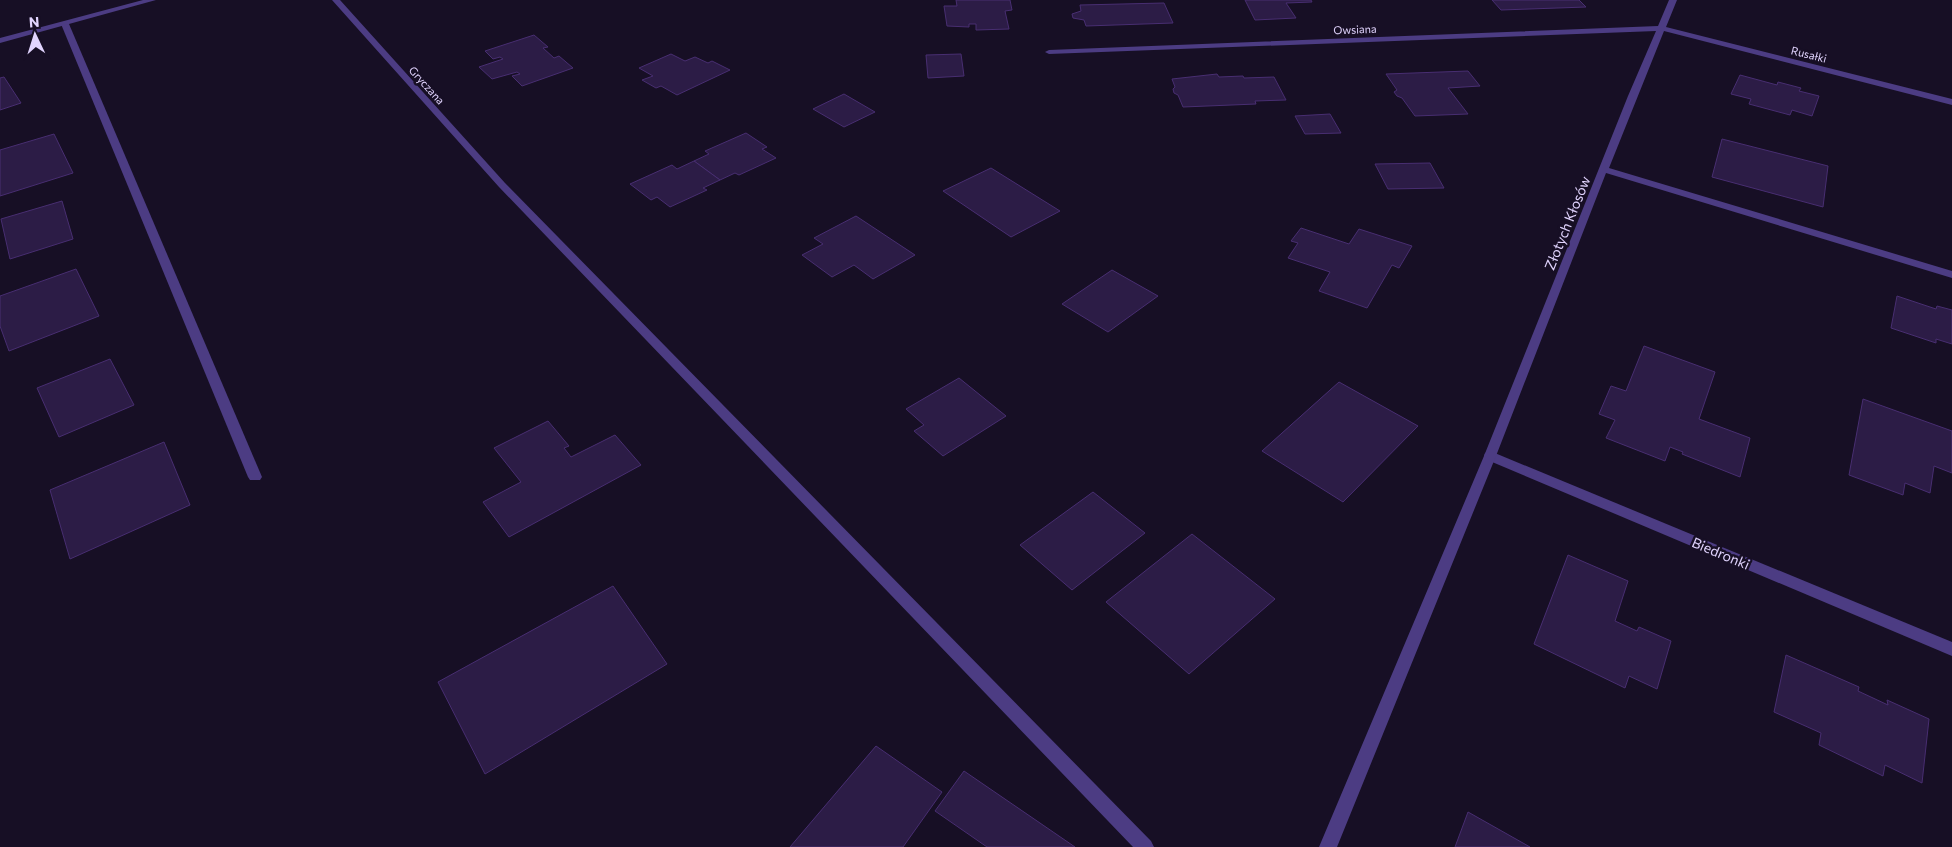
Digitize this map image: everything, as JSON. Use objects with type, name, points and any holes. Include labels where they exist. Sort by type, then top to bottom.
[{"type":"street","points":[[0,40],[152,0]]},
{"type":"street","name":"Gryczana","points":[[336,0],[502,185],[717,410],[1145,847]]},
{"type":"street","name":"Złotych Kłosów","points":[[1328,847],[1490,456],[1603,170],[1673,0]]},
{"type":"street","points":[[65,24],[255,477]]},
{"type":"street","name":"Owsiana","points":[[1049,52],[1661,28]]},
{"type":"street","name":"Rusałki","points":[[1661,28],[1952,102]]},
{"type":"street","points":[[1603,170],[1952,275]]},
{"type":"street","name":"Biedronki","points":[[1490,456],[1952,649]]},
{"type":"building","points":[[956,0],[1010,0],[1012,10],[1005,11],[1009,29],[976,30],[976,24],[969,24],[969,27],[947,26],[944,6],[957,6]]},
{"type":"building","points":[[1245,0],[1311,0],[1312,2],[1286,3],[1296,18],[1255,20]]},
{"type":"building","points":[[1492,0],[1579,0],[1586,7],[1501,10]]},
{"type":"building","points":[[1164,3],[1173,23],[1086,26],[1084,20],[1073,18],[1072,14],[1081,11],[1080,5]]},
{"type":"building","points":[[534,35],[548,47],[543,48],[554,58],[559,56],[573,68],[522,86],[512,76],[520,74],[517,72],[492,79],[479,67],[503,59],[500,57],[493,59],[485,51]]},
{"type":"building","points":[[671,54],[685,61],[695,57],[708,63],[712,61],[730,70],[677,95],[661,86],[656,88],[642,80],[653,76],[639,68]]},
{"type":"building","points":[[961,54],[964,76],[928,78],[926,55]]},
{"type":"building","points":[[1468,71],[1480,86],[1448,88],[1468,114],[1415,116],[1402,98],[1394,92],[1397,90],[1386,74]]},
{"type":"building","points":[[1217,74],[1219,77],[1274,77],[1286,100],[1255,101],[1256,104],[1183,107],[1178,95],[1174,93],[1173,89],[1175,87],[1172,79]]},
{"type":"building","points":[[1740,75],[1777,85],[1778,82],[1801,88],[1799,91],[1819,96],[1812,116],[1792,110],[1790,115],[1749,104],[1751,99],[1731,94]]},
{"type":"building","points":[[4,77],[21,103],[0,110],[0,78]]},
{"type":"building","points":[[844,94],[875,112],[844,127],[813,109]]},
{"type":"building","points":[[1330,114],[1341,133],[1305,134],[1295,116]]},
{"type":"building","points":[[746,133],[767,147],[762,149],[776,158],[739,175],[735,173],[720,180],[694,161],[709,154],[705,151]]},
{"type":"building","points":[[54,134],[73,173],[0,196],[0,150]]},
{"type":"building","points":[[1722,139],[1828,166],[1823,207],[1712,177]]},
{"type":"building","points":[[694,161],[720,180],[703,188],[707,190],[670,207],[657,197],[651,200],[630,184],[672,165],[677,169]]},
{"type":"building","points":[[1430,163],[1444,188],[1388,189],[1375,164]]},
{"type":"building","points":[[991,168],[1060,211],[1011,237],[943,191]]},
{"type":"building","points":[[62,201],[73,239],[10,259],[1,219]]},
{"type":"building","points":[[856,216],[915,255],[873,279],[854,265],[832,277],[802,255],[823,244],[814,238]]},
{"type":"building","points":[[1301,228],[1349,244],[1359,229],[1412,246],[1399,268],[1392,265],[1367,308],[1319,291],[1330,272],[1288,258],[1298,243],[1291,241]]},
{"type":"building","points":[[76,269],[99,316],[9,351],[0,326],[0,296]]},
{"type":"building","points":[[1112,270],[1158,296],[1108,332],[1062,304]]},
{"type":"building","points":[[1897,296],[1936,309],[1937,306],[1952,310],[1952,344],[1936,339],[1936,343],[1891,328]]},
{"type":"building","points":[[1644,346],[1715,372],[1699,419],[1750,438],[1740,477],[1682,454],[1683,452],[1670,447],[1665,461],[1606,438],[1615,420],[1599,414],[1611,386],[1626,391]]},
{"type":"building","points":[[110,359],[134,405],[59,437],[37,388]]},
{"type":"building","points":[[959,378],[1006,416],[943,456],[914,431],[924,425],[906,409]]},
{"type":"building","points":[[1339,382],[1418,426],[1343,502],[1262,451]]},
{"type":"building","points":[[1863,399],[1952,431],[1952,473],[1934,466],[1930,493],[1905,483],[1903,495],[1849,475]]},
{"type":"building","points":[[548,421],[569,446],[564,448],[571,457],[615,435],[641,465],[509,537],[483,502],[521,482],[494,448]]},
{"type":"building","points":[[164,442],[190,505],[70,559],[50,490]]},
{"type":"building","points":[[1093,492],[1145,533],[1072,590],[1020,545]]},
{"type":"building","points":[[1192,534],[1275,599],[1189,674],[1106,602]]},
{"type":"building","points":[[1568,555],[1628,581],[1615,621],[1637,631],[1639,627],[1671,641],[1657,689],[1629,676],[1625,688],[1534,644]]},
{"type":"building","points":[[613,586],[667,664],[485,774],[438,682]]},
{"type":"building","points":[[1786,655],[1859,687],[1858,691],[1888,705],[1887,700],[1929,719],[1922,783],[1885,765],[1883,776],[1819,745],[1821,733],[1774,712]]},
{"type":"building","points":[[876,746],[942,792],[903,847],[790,847]]},
{"type":"building","points":[[964,771],[1075,847],[987,847],[935,811]]},
{"type":"building","points":[[1468,812],[1530,847],[1455,847]]}]
